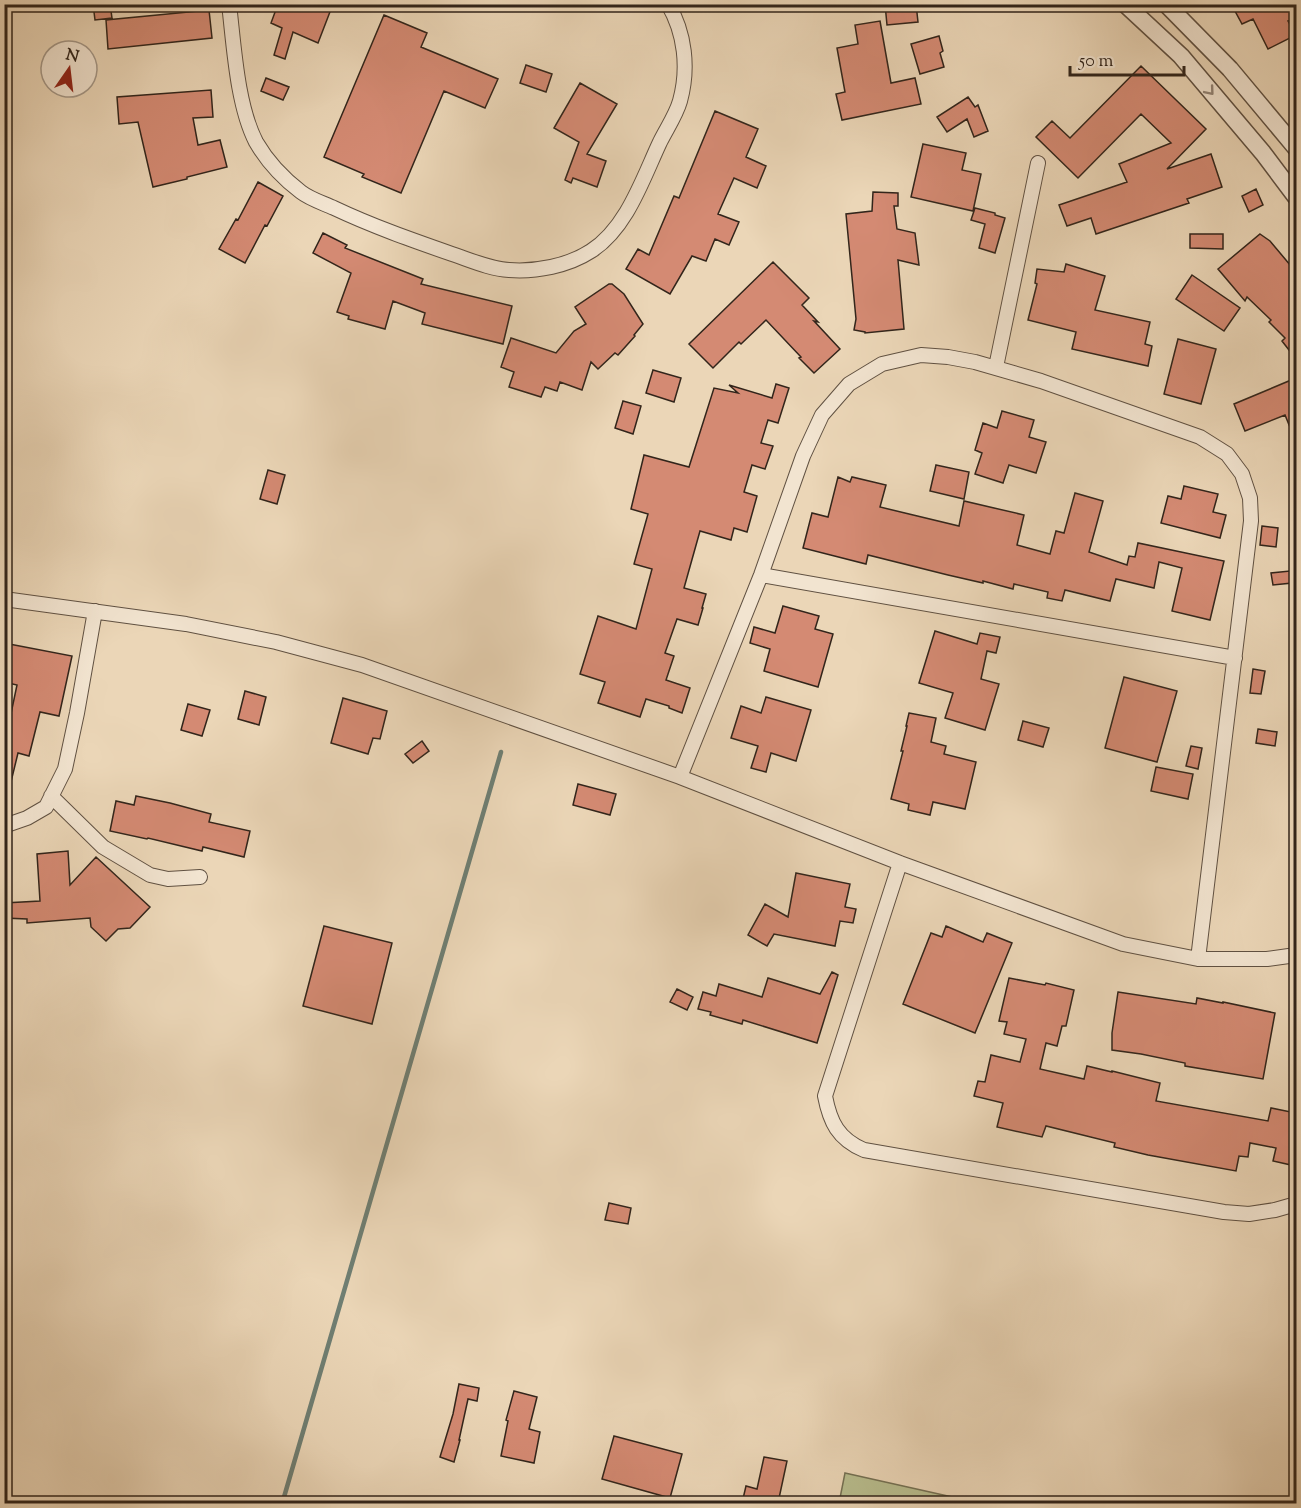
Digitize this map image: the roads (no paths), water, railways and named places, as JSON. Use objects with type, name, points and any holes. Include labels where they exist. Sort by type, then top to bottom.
[{"type":"street","points":[[229,4],[236,65],[246,116],[257,142],[273,166],[288,182],[303,194],[358,220],[479,263],[507,270],[536,270],[556,266],[591,252],[609,237],[627,212],[680,102],[685,71],[683,44],[677,19],[668,4]]},
{"type":"street","points":[[1125,4],[1181,56],[1263,153],[1296,197]]},
{"type":"street","points":[[1166,4],[1230,69],[1296,148]]},
{"type":"street","points":[[996,367],[1038,163]]},
{"type":"street","points":[[680,777],[761,575],[804,456],[822,416],[849,384],[882,364],[921,355],[948,357],[996,367],[1041,381],[1200,436],[1227,454],[1242,474],[1250,498],[1251,521],[1198,959]]},
{"type":"street","points":[[761,575],[1235,658]]},
{"type":"street","points":[[4,599],[186,624],[276,642],[362,664],[680,777],[900,863],[1123,944],[1198,959],[1267,959],[1296,955]]},
{"type":"street","points":[[4,826],[27,818],[46,807],[65,769],[95,611]]},
{"type":"street","points":[[51,796],[104,847],[140,870],[168,879],[200,877]]},
{"type":"street","points":[[900,863],[825,1096],[828,1111],[835,1126],[851,1145],[864,1150],[1224,1212],[1249,1214],[1296,1204]]},
{"type":"waterway","points":[[282,1504],[501,752]]}]
